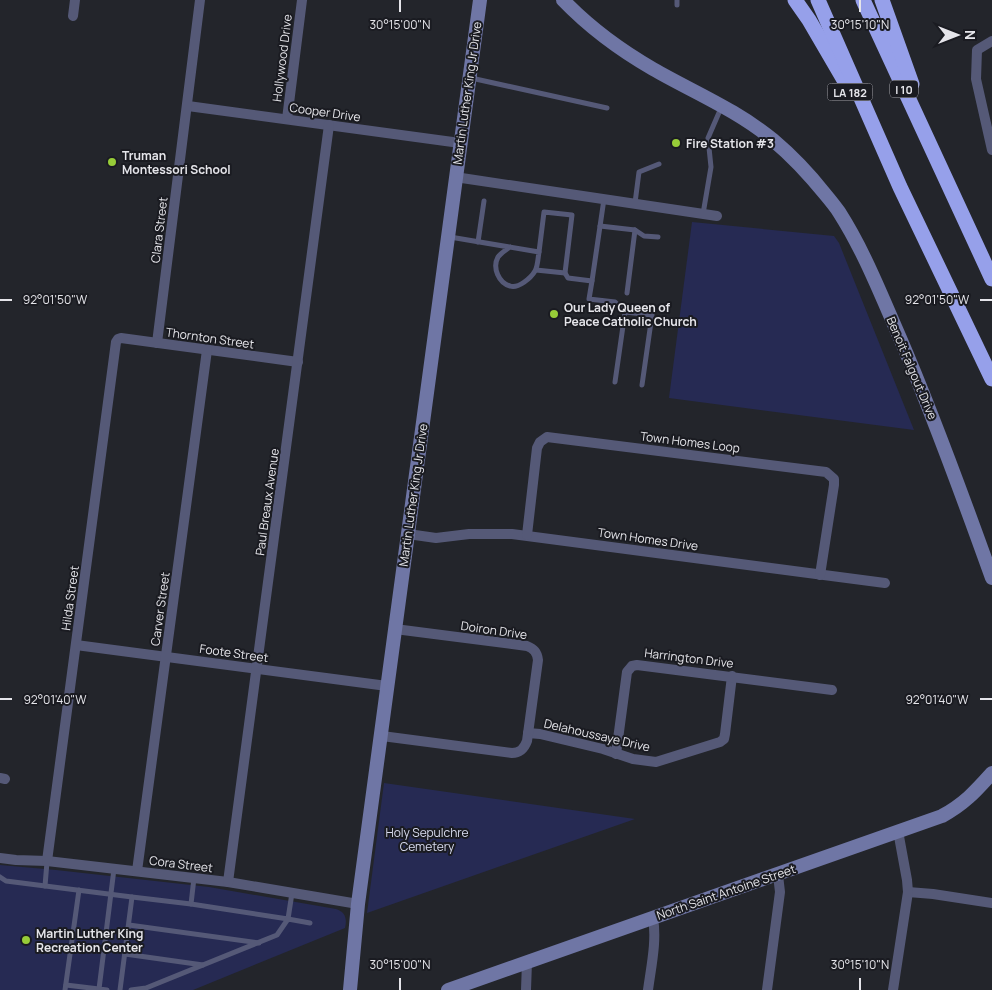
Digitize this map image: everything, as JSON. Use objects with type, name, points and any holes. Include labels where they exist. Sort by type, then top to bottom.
[{"type":"highway","name":"LA 182","points":[[795,0],[809,20],[862,112],[900,187]]},
{"type":"highway","points":[[818,0],[900,187],[992,379]]},
{"type":"highway","name":"I 10","points":[[863,0],[992,280]]},
{"type":"highway","points":[[882,0],[945,177]]},
{"type":"street","points":[[73,16],[75,0]]},
{"type":"street","name":"Clara Street","points":[[157,343],[200,0]]},
{"type":"street","name":"Hollywood Drive","points":[[287,119],[302,0]]},
{"type":"street","name":"Martin Luther King Jr Drive","points":[[350,990],[358,904],[480,0]]},
{"type":"street","points":[[477,22],[488,0]]},
{"type":"street","name":"Benoit Falgout Drive","points":[[563,0],[577,14],[626,53],[745,119],[772,139],[795,159],[838,211],[858,244],[916,376],[956,478],[992,578]]},
{"type":"street","points":[[992,41],[977,50],[976,69],[976,79],[992,150]]},
{"type":"street","name":"Cooper Drive","points":[[188,106],[460,143]]},
{"type":"street","name":"Paul Breaux Avenue","points":[[228,882],[329,125]]},
{"type":"street","points":[[455,177],[717,216]]},
{"type":"street","name":"Thornton Street","points":[[118,339],[298,362]]},
{"type":"street","name":"Hilda Street","points":[[48,861],[116,342],[118,339]]},
{"type":"street","name":"Carver Street","points":[[137,871],[206,350]]},
{"type":"street","name":"Town Homes Loop","points":[[527,535],[537,448],[540,442],[547,437],[826,472],[834,479],[834,485],[820,575]]},
{"type":"street","name":"Town Homes Drive","points":[[408,534],[436,538],[488,534],[527,535],[885,583]]},
{"type":"street","name":"Doiron Drive","points":[[395,629],[527,646],[534,650],[538,660],[528,733]]},
{"type":"street","name":"Foote Street","points":[[76,645],[388,686]]},
{"type":"street","name":"Harrington Drive","points":[[616,754],[627,672],[632,666],[732,676],[832,690]]},
{"type":"street","name":"Delahoussaye Drive","points":[[382,736],[512,753],[521,751],[525,747],[528,733],[540,734],[616,754],[656,762],[720,742],[724,739],[732,676]]},
{"type":"street","name":"North Saint Antoine Street","points":[[448,990],[942,816],[958,807],[972,795],[992,773]]},
{"type":"street","points":[[894,990],[908,892],[898,831]]},
{"type":"street","name":"Cora Street","points":[[0,858],[48,861],[228,882],[358,904]]},
{"type":"street","points":[[767,990],[780,892],[778,874]]},
{"type":"street","points":[[908,892],[992,903]]},
{"type":"street","points":[[648,990],[655,927],[653,918]]},
{"type":"street","points":[[526,990],[527,962]]},
{"type":"lane","points":[[469,78],[607,108]]},
{"type":"lane","points":[[704,214],[711,167],[708,138],[722,106]]},
{"type":"lane","points":[[635,203],[639,172],[659,164]]},
{"type":"lane","points":[[604,198],[589,299],[615,302],[625,312],[652,315],[642,385]]},
{"type":"lane","points":[[478,242],[484,201]]},
{"type":"lane","points":[[510,247],[498,258],[496,269],[497,275],[502,282],[511,287],[518,286],[536,270],[544,212],[572,215],[565,273],[568,278],[592,281]]},
{"type":"lane","points":[[600,226],[635,230],[644,236],[658,237]]},
{"type":"lane","points":[[627,293],[635,230]]},
{"type":"lane","points":[[447,237],[539,252]]},
{"type":"lane","points":[[536,270],[565,273]]},
{"type":"lane","points":[[615,382],[625,312]]},
{"type":"lane","points":[[45,886],[48,861]]},
{"type":"lane","points":[[99,989],[114,868]]},
{"type":"lane","points":[[0,877],[6,881],[191,904],[310,922]]},
{"type":"lane","points":[[191,904],[194,878]]},
{"type":"lane","points":[[79,890],[66,987],[107,990]]},
{"type":"lane","points":[[131,990],[146,988],[277,935],[288,919],[292,893]]},
{"type":"lane","points":[[120,990],[132,897]]},
{"type":"lane","points":[[129,925],[259,943]]},
{"type":"lane","points":[[125,954],[204,965]]},
{"type":"green space","points":[[692,222],[834,236],[839,243],[914,430],[669,398]]},
{"type":"green space","name":"Holy Sepulchre Cemetery","points":[[384,783],[635,819],[367,913]]},
{"type":"green space","points":[[0,865],[209,887],[336,909],[344,914],[346,925],[345,928],[193,990],[0,990]]},
{"type":"place","name":"Fire Station #3","points":[[676,143]]},
{"type":"place","name":"Truman Montessori School","points":[[112,162]]},
{"type":"place","name":"Our Lady Queen of Peace Catholic Church","points":[[554,314]]},
{"type":"place","name":"Martin Luther King Recreation Center","points":[[26,940]]}]
